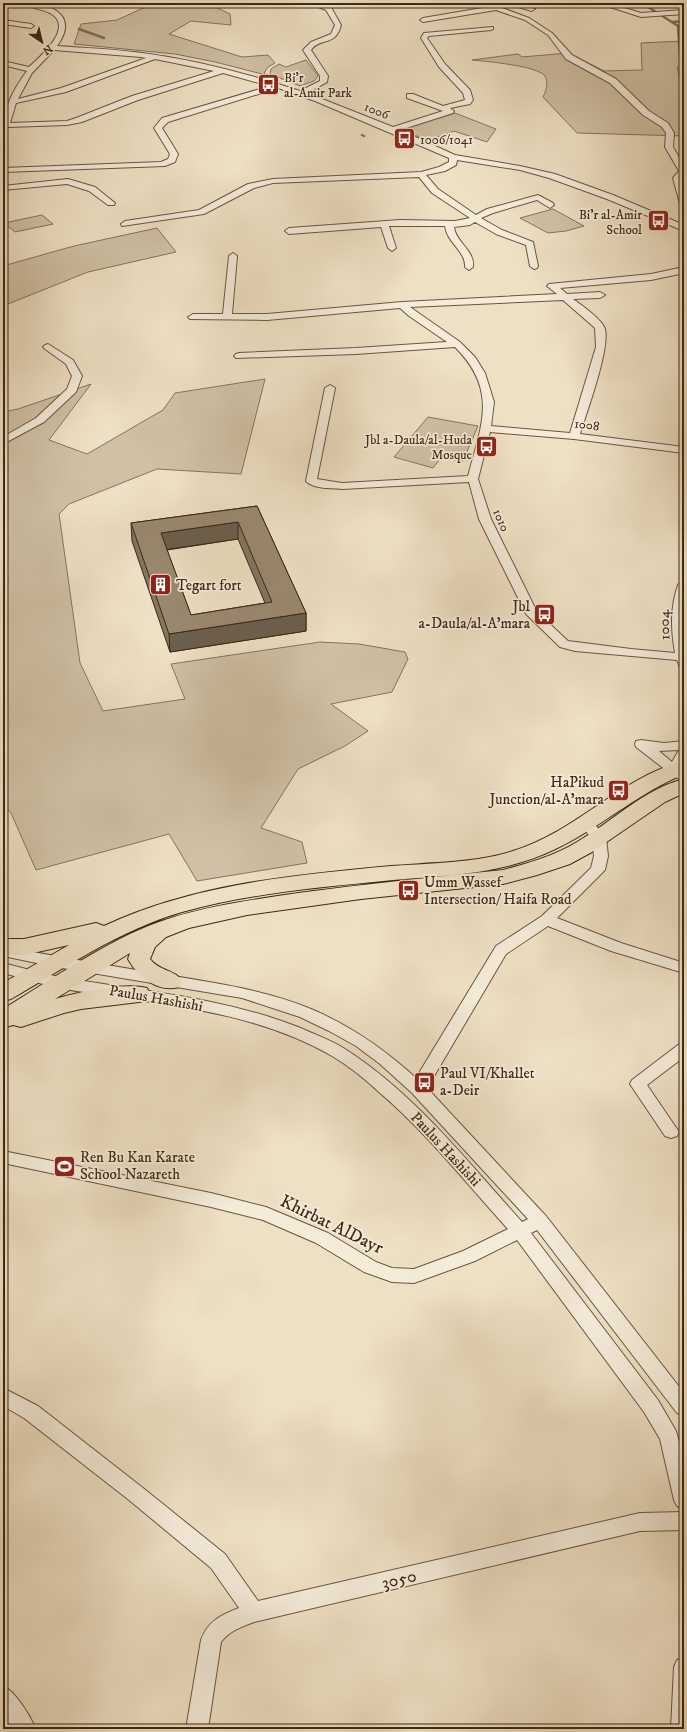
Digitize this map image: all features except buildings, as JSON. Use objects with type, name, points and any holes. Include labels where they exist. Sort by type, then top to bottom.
[{"type":"highway","points":[[3,1020],[103,935],[134,920],[179,906],[250,891],[357,876],[495,862],[593,831],[658,797],[682,775]]},
{"type":"highway","points":[[3,993],[32,976],[88,967],[139,940],[174,925],[247,908],[361,892],[503,877],[563,859],[593,831]]},
{"type":"highway","points":[[3,947],[24,947],[59,940],[156,913]]},
{"type":"highway","points":[[171,981],[150,973],[143,967],[139,959],[146,943],[158,932],[174,925]]},
{"type":"highway","points":[[3,1024],[62,1005],[104,997],[138,994]]},
{"type":"street","points":[[27,3],[60,17],[62,28],[53,48],[32,70],[17,93],[4,126],[68,123],[80,120],[135,98],[223,71]]},
{"type":"street","points":[[302,93],[323,82],[324,76],[307,50],[310,46],[332,37],[335,34],[338,25],[329,6],[312,3]]},
{"type":"street","points":[[483,3],[527,19],[550,34],[569,57],[614,81],[646,113],[665,125],[670,133],[669,147],[683,171],[677,178],[684,204]]},
{"type":"street","points":[[508,3],[532,9]]},
{"type":"street","points":[[601,3],[641,15],[684,12]]},
{"type":"street","points":[[423,20],[498,8]]},
{"type":"street","points":[[3,22],[31,26]]},
{"type":"street","points":[[442,108],[467,102],[469,98],[467,92],[442,65],[424,38],[426,34],[491,28]]},
{"type":"street","name":"1006","points":[[53,48],[155,57],[223,71],[278,86],[302,93],[393,130],[453,158],[520,168],[552,176],[616,199],[684,228]]},
{"type":"street","points":[[13,102],[63,90],[155,57]]},
{"type":"street","points":[[3,63],[32,70]]},
{"type":"street","points":[[3,170],[162,164],[172,160],[174,154],[158,128],[165,120],[278,86]]},
{"type":"street","points":[[393,130],[450,111],[410,96]]},
{"type":"street","points":[[125,224],[201,212],[251,186],[273,181],[421,174],[442,169],[453,163],[453,158]]},
{"type":"street","points":[[421,174],[435,191],[475,218],[499,232],[530,244],[534,266]]},
{"type":"street","points":[[3,188],[68,181],[92,189],[111,203]]},
{"type":"street","points":[[289,231],[400,223],[449,224],[470,222],[490,210],[538,197],[550,205]]},
{"type":"street","points":[[668,221],[677,218]]},
{"type":"street","points":[[384,224],[392,248]]},
{"type":"street","points":[[449,224],[449,233],[453,240],[468,256],[470,262],[469,267]]},
{"type":"street","points":[[227,317],[233,256]]},
{"type":"street","points":[[574,436],[601,347],[600,328],[552,286],[651,277],[684,270]]},
{"type":"street","points":[[193,317],[299,315],[402,304],[600,295]]},
{"type":"street","points":[[330,388],[310,481],[321,484],[342,486],[473,479],[486,429],[489,402],[480,373],[470,356],[457,344],[412,314],[402,304]]},
{"type":"street","points":[[239,356],[356,351],[457,344]]},
{"type":"street","points":[[3,441],[40,420],[72,390],[77,376],[70,362],[48,347]]},
{"type":"street","name":"1008","points":[[486,429],[574,436],[684,450]]},
{"type":"street","name":"1010","points":[[473,479],[485,519],[532,614],[560,641],[564,644],[575,647],[684,659]]},
{"type":"street","name":"1004","points":[[684,585],[678,608],[677,623],[684,659]]},
{"type":"street","points":[[682,775],[641,744],[675,748],[684,746]]},
{"type":"street","points":[[682,775],[684,752]]},
{"type":"street","points":[[418,1089],[501,950],[547,920],[598,870],[601,856],[593,831]]},
{"type":"street","points":[[547,920],[616,947],[684,968]]},
{"type":"street","name":"Paulus Hashishi","points":[[3,951],[60,972],[138,994],[228,1010],[267,1021],[308,1037],[338,1052],[368,1073],[412,1112],[520,1230],[651,1406],[669,1437],[684,1500]]},
{"type":"street","name":"Paulus Hashishi","points":[[88,967],[242,993],[305,1013],[360,1042],[386,1060],[418,1089],[540,1221],[684,1406]]},
{"type":"street","points":[[3,968],[32,976]]},
{"type":"street","points":[[671,1132],[638,1084],[684,1049]]},
{"type":"street","name":"Khirbat AlDayr","points":[[3,1157],[211,1200],[266,1214],[322,1238],[370,1267],[392,1275],[414,1276],[469,1256],[540,1221]]},
{"type":"street","points":[[3,1396],[31,1412],[136,1494],[218,1561],[254,1612]]},
{"type":"street","name":"3050","points":[[197,1729],[211,1640],[215,1632],[223,1624],[254,1612],[640,1522],[684,1521]]},
{"type":"street","points":[[682,1729],[684,1667]]},
{"type":"street","points":[[3,1697],[25,1729]]},
{"type":"shaded area","points":[[154,3],[207,3],[230,14],[231,25],[191,21],[169,34],[242,57],[268,55],[275,63],[268,67],[264,73],[270,76],[215,62],[175,54],[74,44],[81,24],[117,20]]},
{"type":"shaded area","points":[[684,41],[684,67],[677,67],[684,88],[684,136],[577,133],[543,97],[546,90],[547,81],[545,76],[540,72],[511,65],[472,60],[518,54],[522,57],[568,53],[604,71],[642,70],[641,43]]},
{"type":"shaded area","points":[[306,60],[318,76],[314,81],[300,86],[270,74],[271,69],[279,64],[286,67]]},
{"type":"shaded area","points":[[455,113],[496,129],[487,142],[454,131],[427,141],[403,129]]},
{"type":"shaded area","points":[[553,209],[584,226],[566,231],[548,233],[520,218]]},
{"type":"shaded area","points":[[42,215],[53,224],[15,232],[4,223]]},
{"type":"shaded area","points":[[157,228],[176,252],[88,272],[3,306],[3,266],[74,246]]},
{"type":"shaded area","points":[[265,379],[241,474],[157,469],[69,504],[59,514],[80,663],[103,711],[185,699],[171,664],[320,642],[359,644],[405,652],[408,659],[392,692],[331,704],[368,731],[345,746],[298,769],[261,828],[302,842],[307,863],[197,881],[169,834],[36,870],[11,813],[3,803],[3,412],[18,409],[91,384],[49,440],[87,454],[163,410],[175,393]]},
{"type":"shaded area","points":[[428,417],[478,426],[463,461],[441,458],[433,468],[394,457]]},
{"type":"waterway","points":[[642,3],[678,26],[680,55],[684,79]]},
{"type":"waterway","points":[[672,22],[684,21]]},
{"type":"waterway","points":[[79,29],[104,38]]},
{"type":"place","name":"Bi'r al-Amir Park","points":[[269,84]]},
{"type":"place","name":"1006/1041","points":[[404,139]]},
{"type":"place","name":"Bi'r al-Amir School","points":[[658,221]]},
{"type":"place","name":"Jbl a-Daula/al-Huda Mosque","points":[[487,446]]},
{"type":"place","name":"Tegart fort","points":[[161,585]]},
{"type":"place","name":"Jbl a-Daula/al-A'mara","points":[[545,615]]},
{"type":"place","name":"HaPikud Junction/al-A'mara","points":[[619,791]]},
{"type":"place","name":"Umm Wassef Intersection/ Haifa Road","points":[[409,891]]},
{"type":"place","name":"Paul VI/Khallet a-Deir","points":[[425,1082]]},
{"type":"place","name":"Ren Bu Kan Karate School Nazareth","points":[[65,1166]]}]
